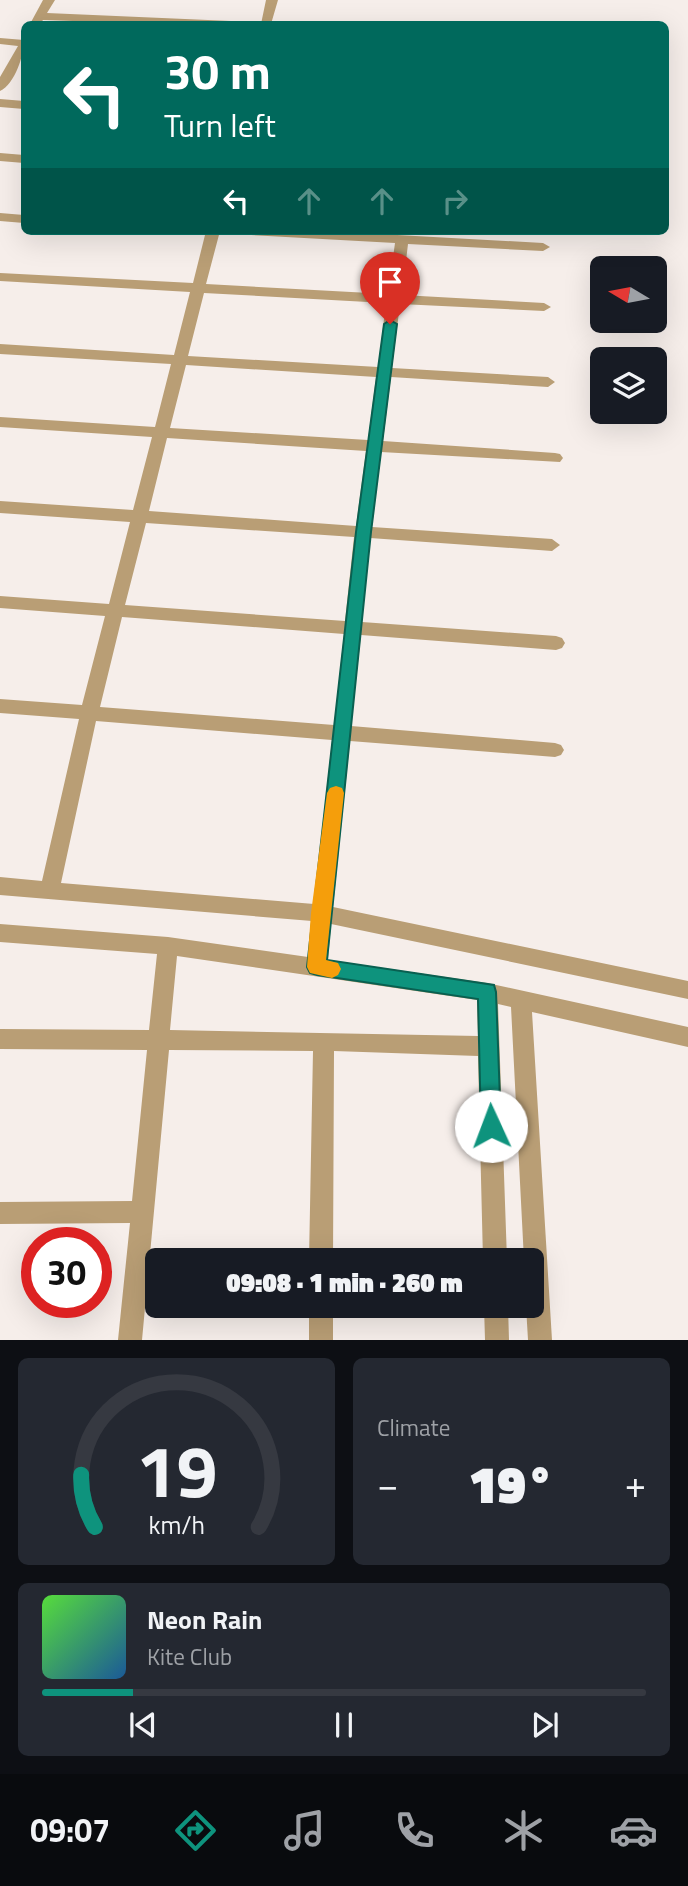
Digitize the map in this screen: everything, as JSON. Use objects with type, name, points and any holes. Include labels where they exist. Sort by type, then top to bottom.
[{"type":"street","points":[[49,0],[37,20],[86,21]]},
{"type":"street","points":[[266,21],[272,0]]},
{"type":"street","points":[[0,41],[21,49]]},
{"type":"street","points":[[0,87],[21,53]]},
{"type":"street","points":[[0,103],[21,104]]},
{"type":"street","points":[[0,157],[21,159]]},
{"type":"street","points":[[0,217],[21,219]]},
{"type":"street","points":[[50,890],[89,713],[211,235]]},
{"type":"street","points":[[326,235],[542,247]]},
{"type":"street","points":[[317,967],[320,913],[344,732],[363,532],[402,239]]},
{"type":"street","points":[[0,277],[544,307]]},
{"type":"street","points":[[0,349],[548,382]]},
{"type":"street","points":[[0,422],[555,458]]},
{"type":"street","points":[[0,507],[552,545]]},
{"type":"street","points":[[0,602],[556,643]]},
{"type":"street","points":[[0,706],[555,750]]},
{"type":"street","points":[[0,886],[320,913],[688,990]]},
{"type":"street","points":[[0,933],[168,946],[487,992],[688,1037]]},
{"type":"street","points":[[130,1340],[168,946]]},
{"type":"street","points":[[487,992],[495,1248]]},
{"type":"street","points":[[521,1000],[540,1340]]},
{"type":"street","points":[[0,1039],[324,1041],[489,1046]]},
{"type":"street","points":[[321,1248],[324,1041]]},
{"type":"street","points":[[0,1213],[142,1212]]},
{"type":"street","points":[[320,1340],[321,1318]]},
{"type":"street","points":[[496,1318],[497,1340]]},
{"type":"slow traffic","points":[[332,969],[317,967],[320,913],[336,793]]},
{"type":"route","points":[[390,324],[363,532],[344,732],[320,913],[317,967],[487,992],[491,1126]]}]
